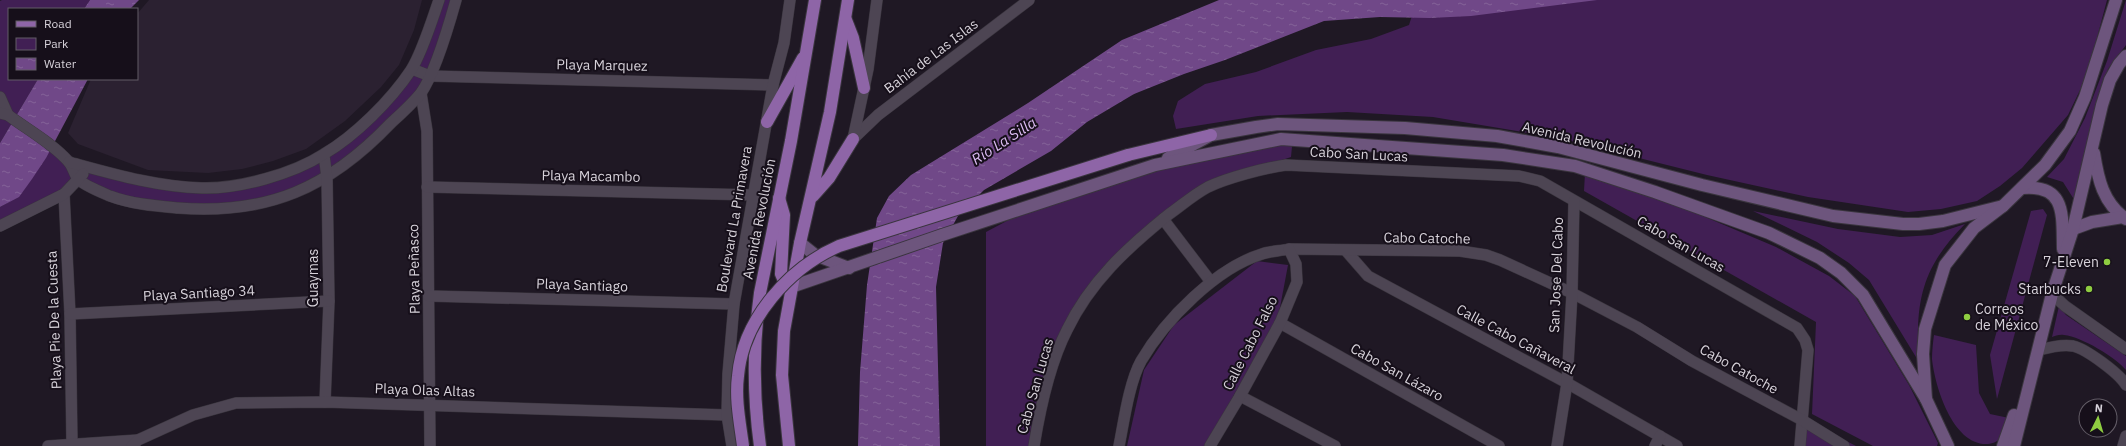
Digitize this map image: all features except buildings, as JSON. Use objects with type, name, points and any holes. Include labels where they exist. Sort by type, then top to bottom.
[{"type":"main road","name":"Avenida Revolución","points":[[760,446],[755,379],[755,324],[816,0]]},
{"type":"main road","points":[[1926,399],[1923,354],[1925,329],[1945,265],[1974,228],[2003,206],[2045,165],[2070,132],[2085,98],[2116,0]]},
{"type":"main road","points":[[789,446],[782,375],[784,332],[792,287],[804,246],[812,197],[833,97],[849,1]]},
{"type":"main road","points":[[846,19],[853,38],[864,88]]},
{"type":"main road","points":[[767,122],[808,48]]},
{"type":"main road","points":[[2014,446],[2052,294],[2063,256],[2073,229],[2102,105],[2110,80],[2118,64],[2126,56]]},
{"type":"main road","name":"Avenida Revolución","points":[[1155,165],[1211,135],[1278,124],[1405,128],[1497,136],[1558,147],[1702,185],[1834,216],[1903,224],[1943,221],[2003,206]]},
{"type":"main road","points":[[743,446],[737,395],[738,376],[743,350],[763,309],[785,284],[810,261],[839,246],[1128,155],[1211,135]]},
{"type":"main road","points":[[812,197],[829,178],[853,139]]},
{"type":"main road","name":"Avenida Revolución","points":[[792,287],[1038,203],[1155,165],[1281,139],[1504,155],[1575,166],[1655,192],[1769,233],[1820,258],[1841,273],[1863,295],[1926,399],[1945,443]]},
{"type":"main road","points":[[2093,147],[2098,181],[2107,200],[2124,218]]},
{"type":"main road","points":[[2022,188],[2038,188],[2049,191],[2057,198],[2061,206],[2063,256]]},
{"type":"main road","points":[[779,197],[784,215],[781,274],[784,281],[792,287]]},
{"type":"main road","points":[[2073,229],[2092,222],[2124,218]]},
{"type":"main road","points":[[804,246],[849,268]]},
{"type":"main road","points":[[2003,446],[2018,403],[2028,386]]},
{"type":"main road","points":[[1945,443],[1957,446]]},
{"type":"street","points":[[69,162],[164,185],[204,188],[245,183],[289,170],[324,155],[347,138],[366,120],[394,91],[412,69],[439,0]]},
{"type":"street","points":[[4,109],[69,162],[79,180],[110,196],[122,200],[159,207],[198,210],[246,207],[290,195],[327,178],[360,154],[421,93],[430,76],[456,0]]},
{"type":"street","name":"Boulevard La Primavera","points":[[732,446],[727,415],[728,374],[734,304],[773,85],[784,42],[790,0]]},
{"type":"street","points":[[853,139],[864,88],[877,0]]},
{"type":"street","name":"Bahía de Las Islas","points":[[853,139],[878,115],[1029,0]]},
{"type":"street","name":"Playa Marquez","points":[[412,69],[430,76],[773,85]]},
{"type":"street","name":"Playa Peñasco","points":[[421,93],[428,131],[431,406],[430,446]]},
{"type":"street","name":"Guaymas","points":[[324,155],[327,178],[329,301],[325,402]]},
{"type":"street","name":"Cabo San Lucas","points":[[1034,446],[1050,377],[1067,331],[1089,292],[1116,259],[1163,219],[1193,196],[1208,187],[1263,170],[1286,165],[1519,176],[1540,181],[1797,328],[1805,340],[1808,350],[1802,420]]},
{"type":"street","points":[[0,226],[64,194],[79,180],[88,167]]},
{"type":"street","name":"Playa Macambo","points":[[428,187],[754,195]]},
{"type":"street","name":"Playa Pie De la Cuesta","points":[[64,194],[70,314],[72,444]]},
{"type":"street","name":"San Jose Del Cabo","points":[[1557,446],[1567,383],[1572,293],[1574,201]]},
{"type":"street","points":[[1163,219],[1211,282]]},
{"type":"street","name":"Cabo Catoche","points":[[1118,446],[1130,395],[1141,362],[1169,323],[1211,282],[1262,254],[1289,250],[1347,252],[1460,251],[1486,255],[1572,293],[1637,327],[1692,361],[1802,420],[1844,446]]},
{"type":"street","name":"Calle Cabo Falso","points":[[1210,446],[1240,396],[1280,323],[1297,282],[1296,264],[1289,250]]},
{"type":"street","name":"Calle Cabo Cañaveral","points":[[1347,252],[1368,276],[1567,383],[1657,441],[1677,446]]},
{"type":"street","points":[[2052,294],[2065,306],[2126,350]]},
{"type":"street","name":"Playa Santiago","points":[[429,296],[734,304]]},
{"type":"street","name":"Playa Santiago 34","points":[[70,314],[329,301]]},
{"type":"street","name":"Cabo San Lázaro","points":[[1280,323],[1499,446]]},
{"type":"street","points":[[2039,350],[2063,346],[2080,348],[2113,371],[2126,385]]},
{"type":"street","points":[[1240,396],[1335,446]]},
{"type":"street","name":"Playa Olas Altas","points":[[135,443],[193,414],[236,403],[325,402],[727,415]]},
{"type":"street","points":[[1800,446],[1802,420]]},
{"type":"street","points":[[2123,446],[2126,436]]},
{"type":"street","points":[[48,446],[135,443]]},
{"type":"shaded area","points":[[149,0],[422,0],[414,30],[399,65],[381,87],[345,121],[306,149],[273,161],[242,169],[208,173],[148,170],[78,144],[68,133],[91,80],[138,80],[138,13]]},
{"type":"green space","points":[[90,0],[85,8],[8,8],[8,80],[37,80],[0,143],[0,1]]},
{"type":"green space","points":[[439,0],[456,0],[421,93],[327,178],[246,207],[159,207],[79,180],[0,226],[0,207],[9,202],[52,147],[88,167],[204,188],[289,171],[347,138],[412,69]]},
{"type":"green space","points":[[1417,0],[2107,0],[2093,53],[2082,86],[2068,115],[2022,168],[2000,186],[1977,201],[1941,209],[1908,212],[1808,197],[1707,175],[1559,138],[1433,117],[1347,112],[1258,116],[1176,129],[1173,116],[1178,101],[1205,84],[1256,72],[1316,50],[1371,39],[1409,25]]},
{"type":"green space","points":[[2126,0],[2126,45],[2108,69],[2075,201],[2063,182],[2047,177],[2064,159],[2085,118],[2107,61]]},
{"type":"green space","points":[[1293,136],[1291,157],[1202,187],[1115,256],[1063,330],[1031,427],[1029,446],[986,446],[986,232],[1039,204],[1155,166]]},
{"type":"green space","points":[[1585,173],[1677,205],[1776,247],[1829,276],[1855,296],[1909,385],[1938,443],[1937,446],[1873,446],[1812,414],[1816,322],[1584,191]]},
{"type":"green space","points":[[2043,209],[2047,215],[1997,399],[1990,355],[2031,211]]},
{"type":"green space","points":[[1753,211],[1838,229],[1900,237],[1932,235],[1965,224],[1950,240],[1939,256],[1930,271],[1924,287],[1918,322],[1919,362],[1869,280],[1849,263],[1817,242]]},
{"type":"green space","points":[[1257,261],[1288,265],[1278,318],[1205,446],[1127,446],[1144,370],[1174,325]]},
{"type":"green space","points":[[2059,306],[2066,315],[2126,356],[2126,370],[2114,359],[2098,348],[2080,339],[2062,335],[2052,337]]},
{"type":"green space","points":[[1934,335],[1976,345],[1979,393],[1990,414],[2009,418],[2002,439],[1990,444],[1976,442],[1965,436],[1948,413],[1937,384],[1934,371],[1932,359]]},
{"type":"green space","points":[[1804,419],[1856,446],[1802,446]]},
{"type":"water","points":[[90,0],[139,0],[131,8],[85,8]]},
{"type":"water","name":"Río La Silla","points":[[1219,0],[1597,0],[1471,16],[1430,18],[1380,17],[1324,21],[1134,94],[1087,122],[1051,151],[984,190],[958,216],[943,243],[936,287],[940,446],[858,446],[860,372],[867,285],[877,218],[889,196],[911,175],[1028,103],[1122,40]]},
{"type":"water","points":[[37,80],[87,80],[46,158],[32,179],[19,197],[0,207],[0,143]]},
{"type":"place","name":"7-Eleven","points":[[2107,262]]},
{"type":"place","name":"Starbucks","points":[[2089,289]]},
{"type":"place","name":"Correos de México","points":[[1967,317]]}]
